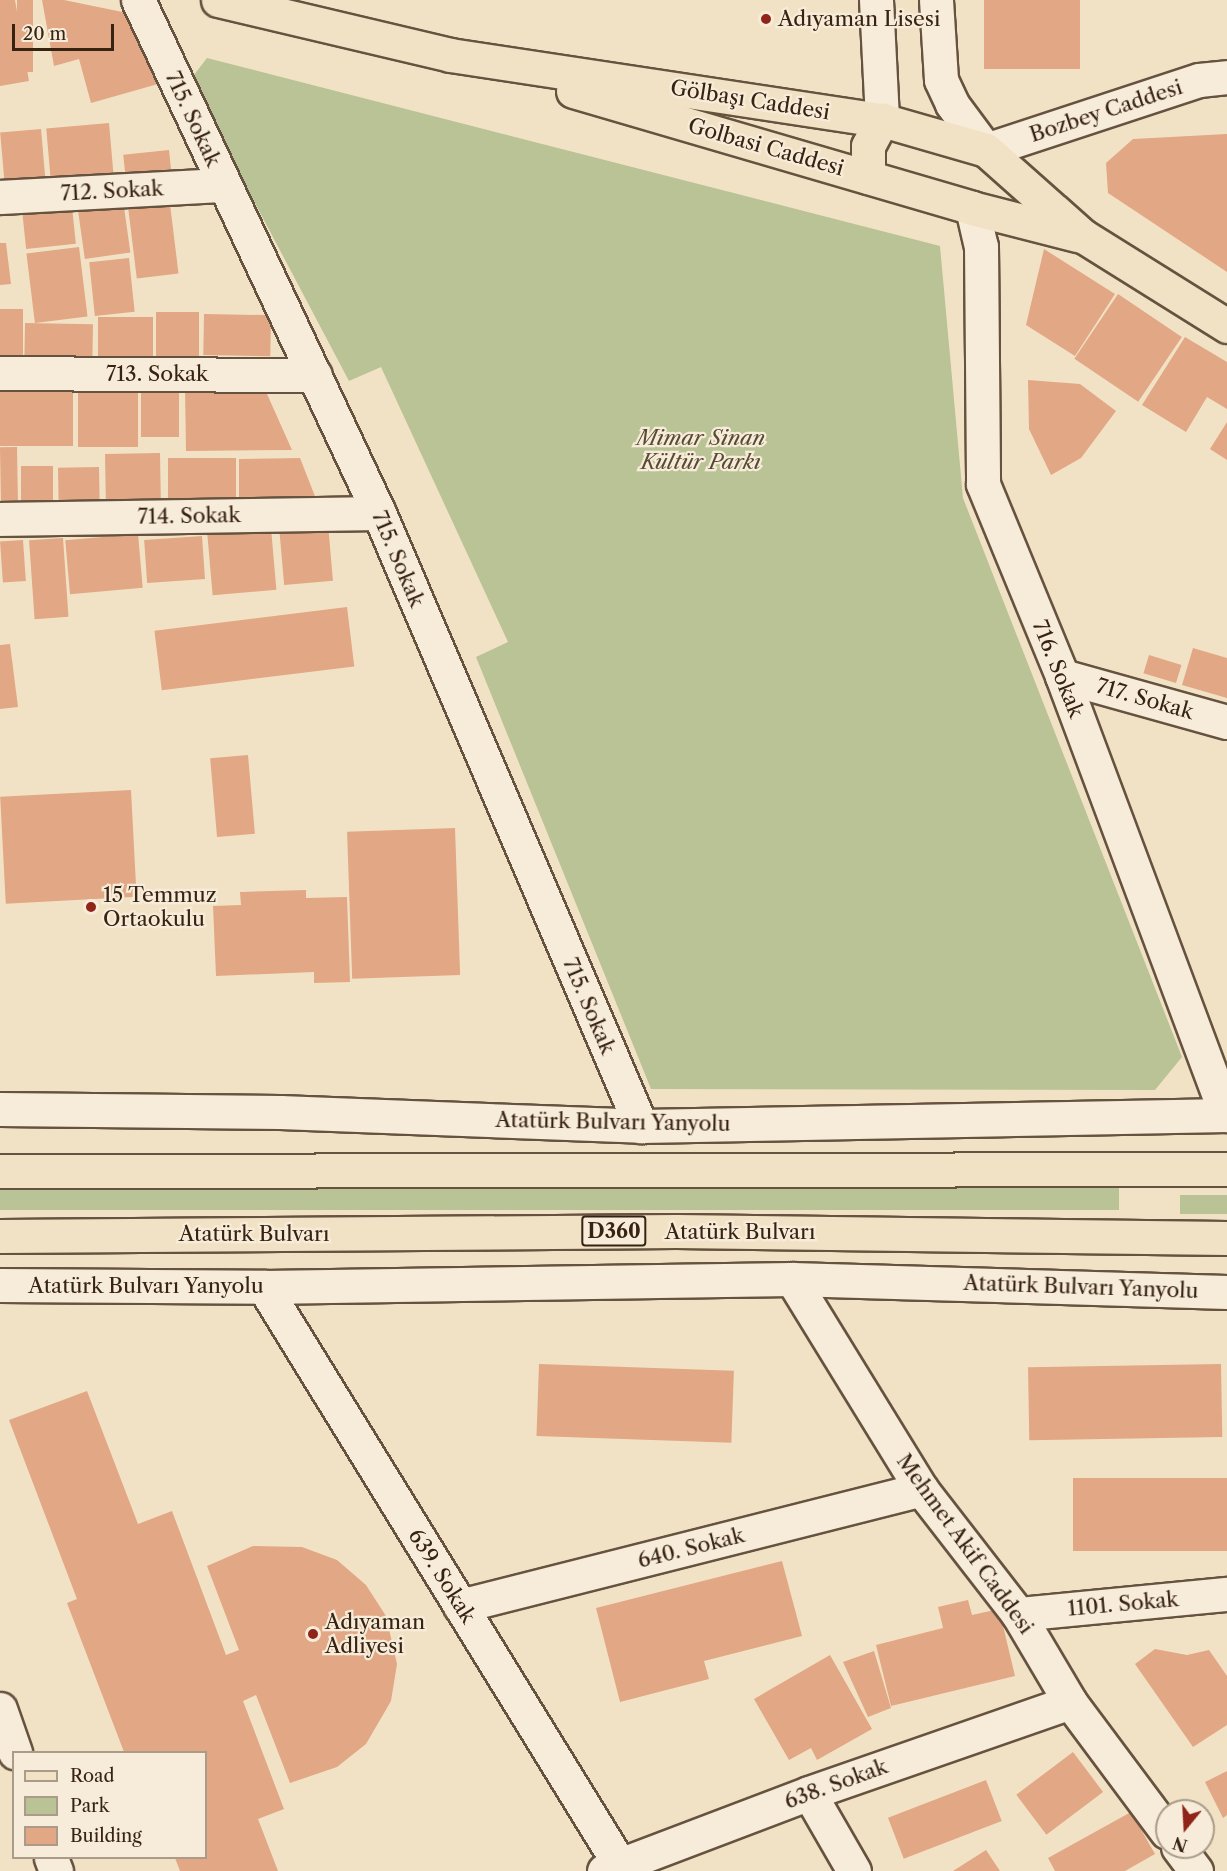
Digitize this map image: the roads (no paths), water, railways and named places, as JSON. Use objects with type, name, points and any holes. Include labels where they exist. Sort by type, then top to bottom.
[{"type":"main road","name":"Gölbaşı Caddesi","points":[[218,0],[450,55],[882,120],[987,150],[1083,236],[1227,326]]},
{"type":"main road","name":"Golbasi Caddesi","points":[[450,55],[972,208],[1083,236]]},
{"type":"main road","points":[[868,177],[868,146],[882,120]]},
{"type":"main road","points":[[972,208],[990,182],[987,150]]},
{"type":"main road","points":[[0,1171],[1227,1169]]},
{"type":"main road","name":"Atatürk Bulvarı","points":[[0,1236],[676,1231],[1227,1238]]},
{"type":"street","name":"715. Sokak","points":[[138,0],[379,513],[641,1126]]},
{"type":"street","points":[[876,0],[882,120]]},
{"type":"street","points":[[936,0],[936,34],[943,86],[987,150]]},
{"type":"street","points":[[1213,79],[1227,51]]},
{"type":"street","name":"Bozbey Caddesi","points":[[987,150],[1213,79]]},
{"type":"street","name":"712. Sokak","points":[[0,197],[223,185]]},
{"type":"street","name":"716. Sokak","points":[[972,208],[981,246],[983,484],[1062,676],[1227,1115]]},
{"type":"street","name":"713. Sokak","points":[[0,373],[315,375]]},
{"type":"street","name":"714. Sokak","points":[[0,519],[379,513]]},
{"type":"street","name":"717. Sokak","points":[[1062,676],[1227,722]]},
{"type":"street","name":"Atatürk Bulvarı Yanyolu","points":[[0,1109],[280,1112],[641,1126],[1227,1115]]},
{"type":"street","name":"Atatürk Bulvarı Yanyolu","points":[[0,1285],[264,1287],[792,1279],[1227,1292]]},
{"type":"street","name":"Mehmet Akif Caddesi","points":[[792,1279],[921,1489],[1018,1614],[1070,1702],[1155,1816]]},
{"type":"street","name":"639. Sokak","points":[[264,1287],[460,1606],[612,1868]]},
{"type":"street","name":"640. Sokak","points":[[460,1606],[921,1489]]},
{"type":"street","name":"1101. Sokak","points":[[1018,1614],[1227,1594]]},
{"type":"street","name":"638. Sokak","points":[[612,1868],[809,1793],[1070,1702]]},
{"type":"street","points":[[0,1709],[15,1751]]},
{"type":"street","points":[[809,1793],[854,1871]]},
{"type":"place","name":"Adıyaman Lisesi","points":[[766,19]]},
{"type":"place","name":"15 Temmuz Ortaokulu","points":[[91,907]]},
{"type":"place","name":"Adıyaman Adliyesi","points":[[313,1634]]},
{"type":"park label","name":"Mimar Sinan Kültür Parkı","points":[[701,450]]}]
